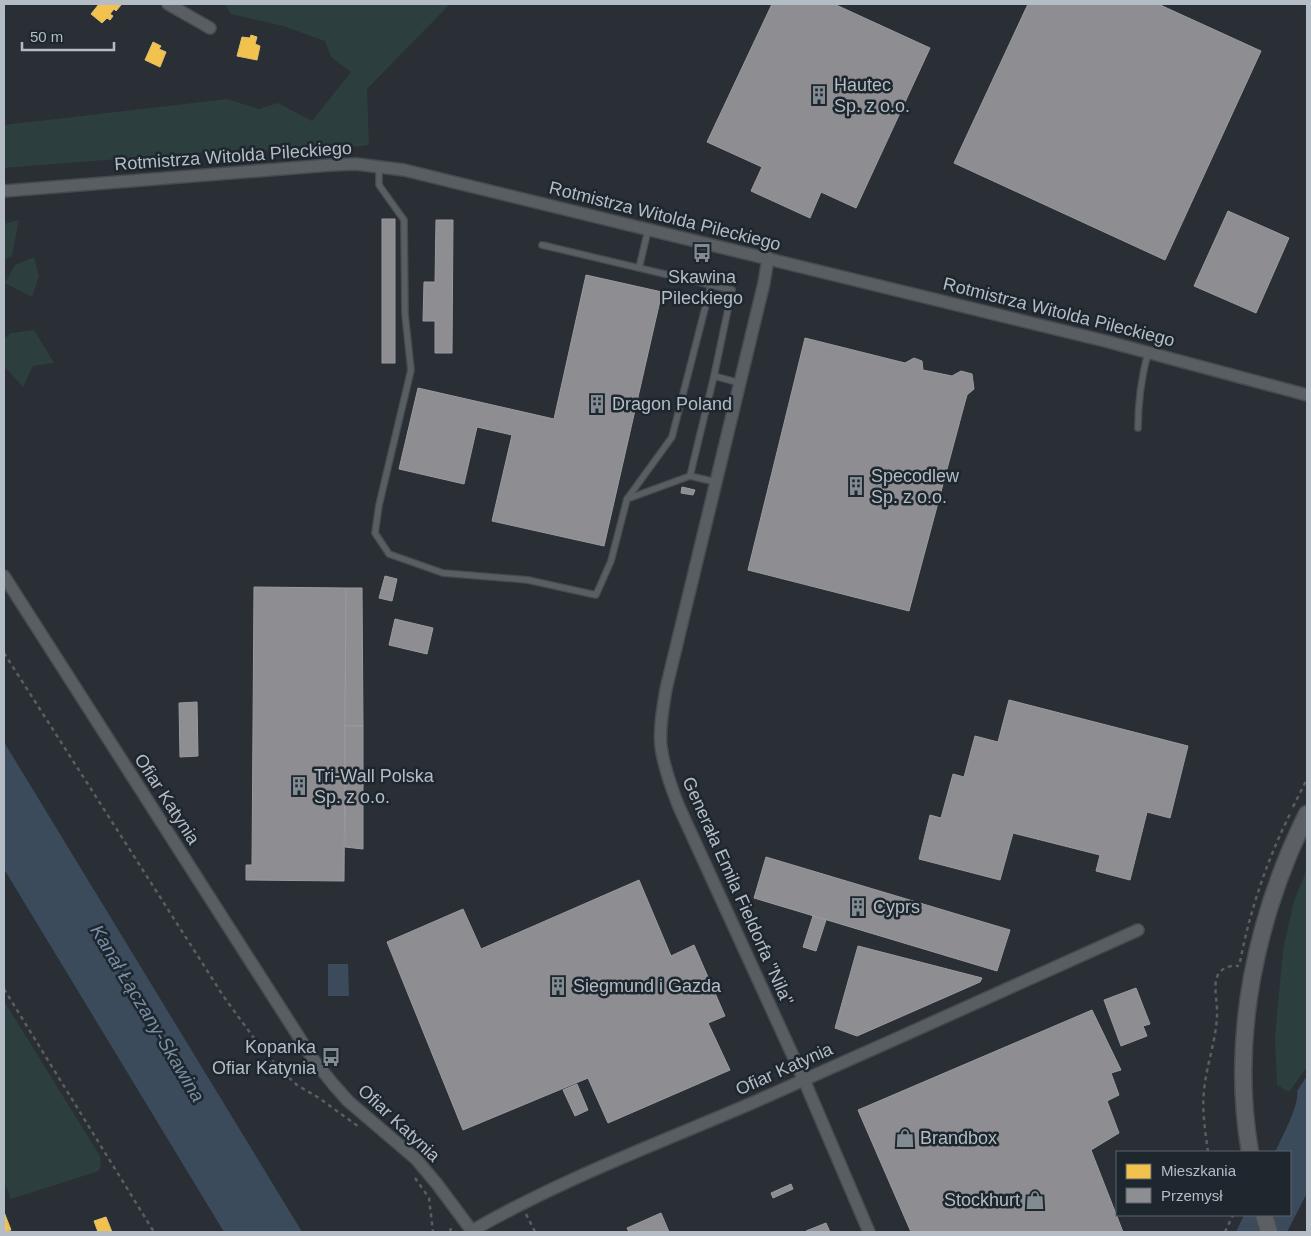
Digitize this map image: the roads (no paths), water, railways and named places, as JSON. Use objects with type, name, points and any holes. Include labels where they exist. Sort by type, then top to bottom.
[{"type":"main road","points":[[1250,1151],[1244,1059],[1247,1014],[1256,957],[1264,924],[1279,879],[1307,814]]},
{"type":"main road","points":[[1264,1216],[1269,1232]]},
{"type":"street","points":[[168,4],[210,28]]},
{"type":"street","name":"Rotmistrza Witolda Pileckiego","points":[[4,191],[331,165],[379,166],[404,170],[768,258],[1148,352],[1307,395]]},
{"type":"street","name":"Generała Emila Fieldorfa \"Nila\"","points":[[768,258],[740,383],[666,689],[662,716],[661,746],[667,776],[679,807],[804,1080],[868,1232]]},
{"type":"street","name":"Ofiar Katynia","points":[[4,576],[314,1059],[348,1101],[416,1159],[437,1184],[471,1232],[522,1204],[1138,930]]},
{"type":"lane","points":[[379,166],[378,185],[404,220],[404,314],[411,370],[379,505],[375,533],[389,554],[443,573],[528,580],[596,596],[612,561],[627,499],[672,437],[710,286]]},
{"type":"lane","points":[[639,268],[648,230]]},
{"type":"lane","points":[[542,245],[732,290],[690,476]]},
{"type":"lane","points":[[1138,428],[1139,388],[1148,352]]},
{"type":"lane","points":[[714,376],[740,383]]},
{"type":"lane","points":[[627,499],[690,476],[716,482]]},
{"type":"water","name":"Kanał Łączany-Skawina","points":[[4,742],[302,1232],[224,1232],[4,869]]},
{"type":"water","points":[[328,964],[348,964],[349,996],[328,996]]},
{"type":"water","points":[[1307,1076],[1307,1193],[1287,1232],[1236,1232],[1244,1216],[1291,1216],[1291,1151],[1275,1151],[1293,1113],[1297,1091]]},
{"type":"place","name":"Hautec Sp. z o.o.","points":[[819,95]]},
{"type":"place","name":"Skawina Pileckiego","points":[[702,253]]},
{"type":"place","name":"Dragon Poland","points":[[597,404]]},
{"type":"place","name":"Specodlew Sp. z o.o.","points":[[856,486]]},
{"type":"place","name":"Tri-Wall Polska Sp. z o.o.","points":[[299,786]]},
{"type":"place","name":"Cyprs","points":[[858,907]]},
{"type":"place","name":"Siegmund i Gazda","points":[[558,986]]},
{"type":"place","name":"Kopanka Ofiar Katynia","points":[[331,1057]]},
{"type":"place","name":"Brandbox","points":[[905,1138]]},
{"type":"place","name":"Stockhurt","points":[[1035,1200]]}]
